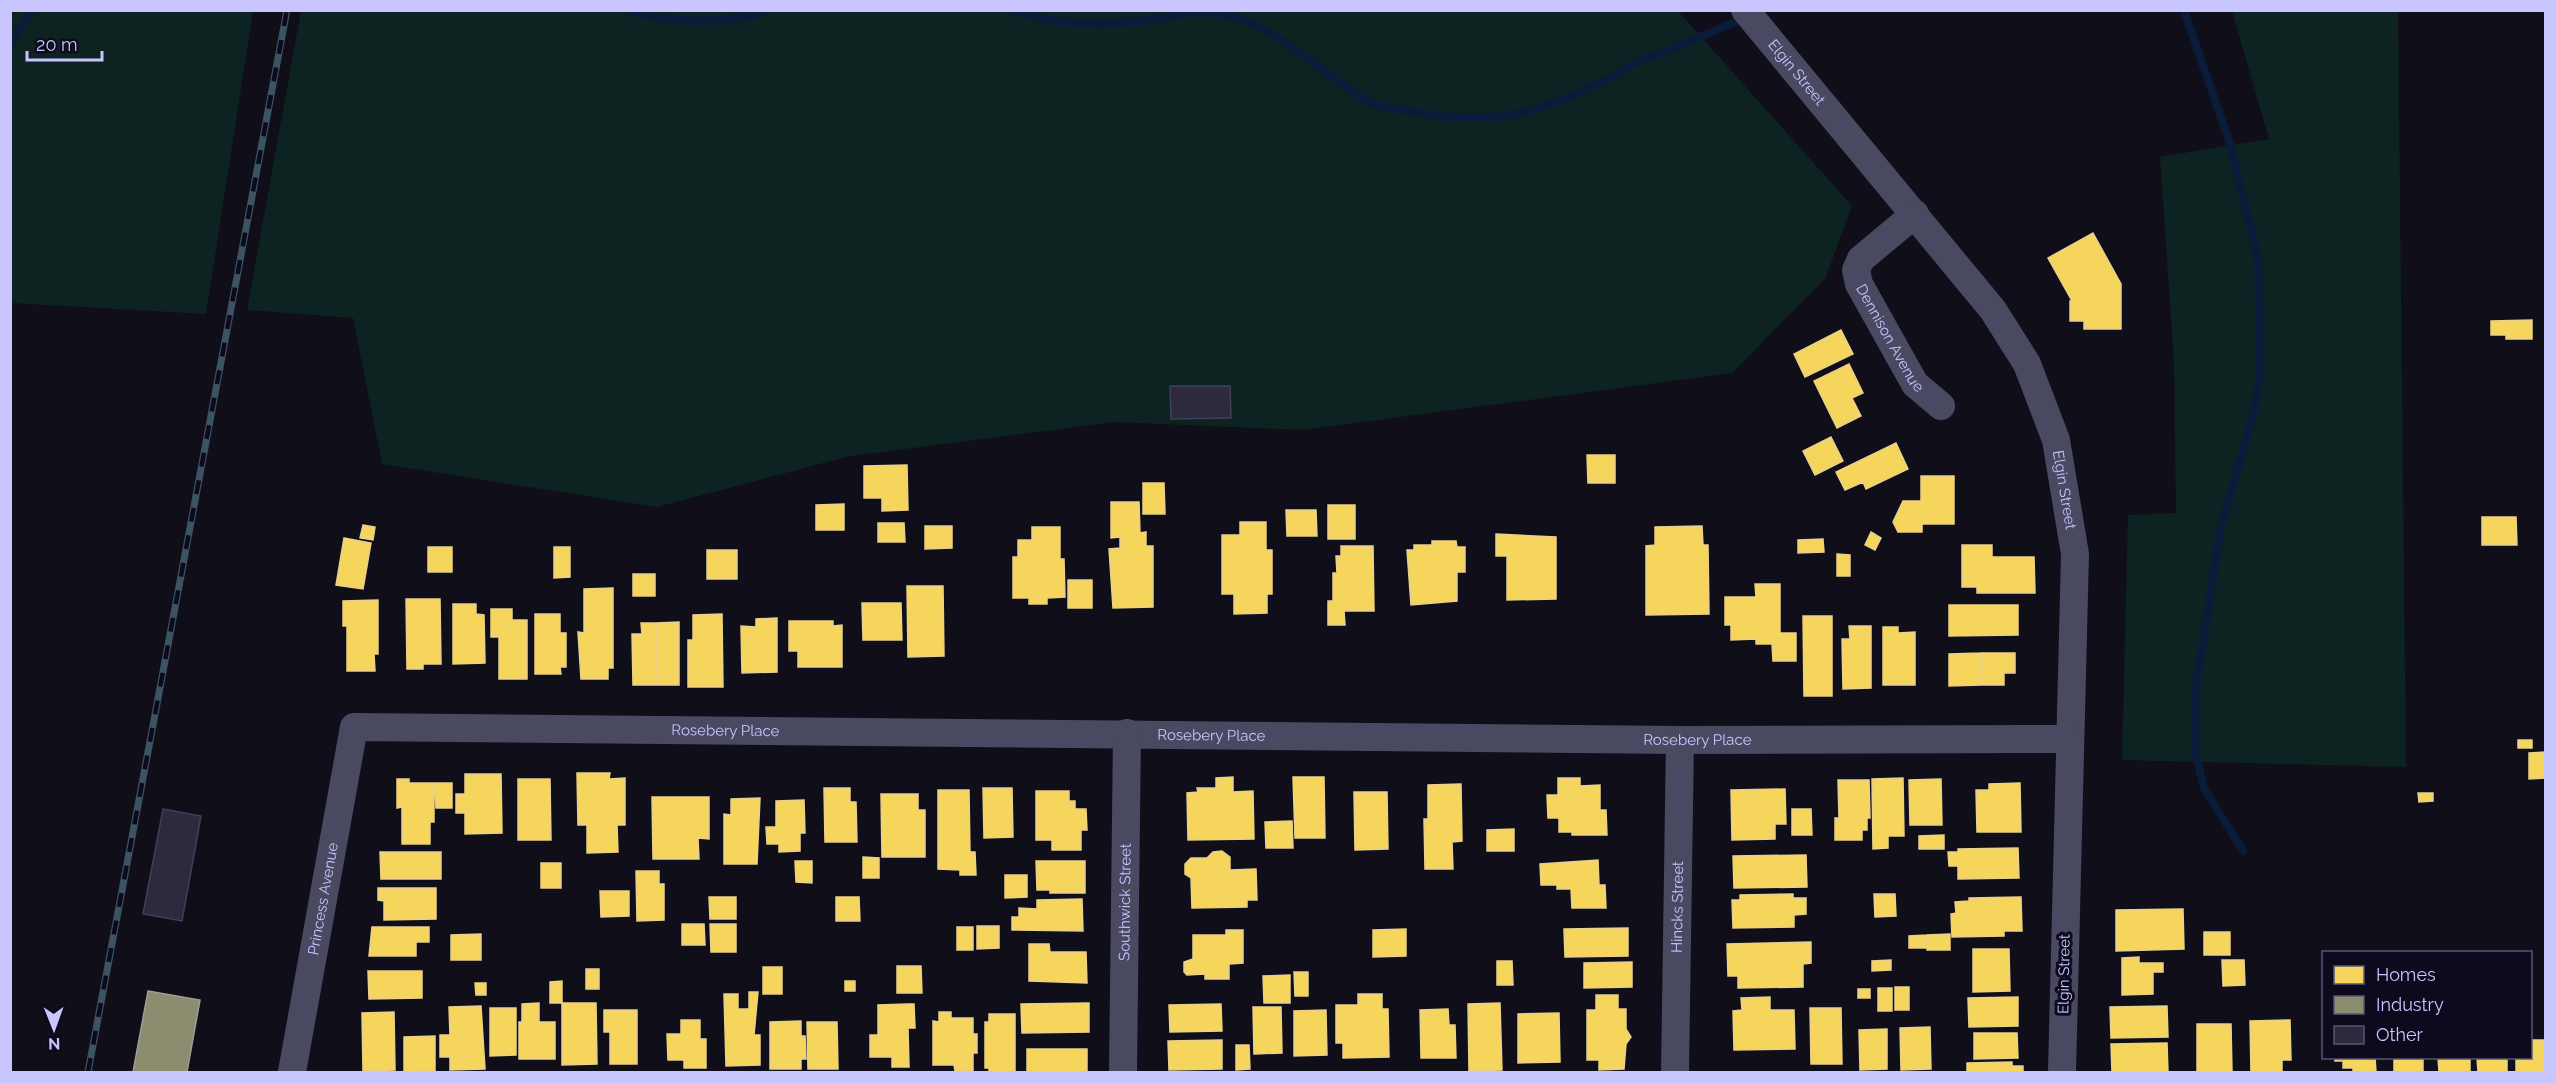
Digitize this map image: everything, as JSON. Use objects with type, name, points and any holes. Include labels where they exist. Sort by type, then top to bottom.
[{"type":"street","name":"Elgin Street","points":[[1745,10],[1976,286],[2027,364],[2056,440],[2075,554],[2062,1072]]},
{"type":"street","name":"Dennison Avenue","points":[[1915,214],[1862,259],[1856,270],[1858,284],[1915,384],[1941,406]]},
{"type":"street","name":"Rosebery Place","points":[[354,727],[1680,740],[2069,739]]},
{"type":"street","name":"Princess Avenue","points":[[292,1072],[354,727]]},
{"type":"street","name":"Southwick Street","points":[[1123,1072],[1127,733]]},
{"type":"street","name":"Hincks Street","points":[[1675,1072],[1680,740]]},
{"type":"green space","points":[[10,11],[253,11],[206,314],[11,303]]},
{"type":"green space","points":[[301,11],[1678,11],[1852,206],[1825,279],[1732,373],[1303,430],[1115,422],[850,456],[657,507],[382,464],[353,318],[247,310]]},
{"type":"green space","points":[[2232,11],[2398,11],[2406,767],[2122,760],[2128,515],[2176,513],[2174,362],[2160,157],[2269,139]]},
{"type":"building: Homes","points":[[2093,233],[2121,284],[2121,329],[2084,329],[2084,321],[2070,321],[2070,301],[2072,301],[2048,258]]},
{"type":"building: Homes","points":[[2532,320],[2532,339],[2506,339],[2506,335],[2491,335],[2491,321]]},
{"type":"building: Homes","points":[[1841,330],[1853,354],[1805,377],[1794,354]]},
{"type":"building: Homes","points":[[1849,364],[1863,393],[1852,398],[1861,416],[1837,428],[1814,381]]},
{"type":"building: Homes","points":[[1831,437],[1843,461],[1815,475],[1803,451]]},
{"type":"building: Homes","points":[[1896,443],[1908,469],[1866,489],[1863,482],[1845,490],[1836,472]]},
{"type":"building: Homes","points":[[1587,455],[1615,455],[1615,483],[1588,483]]},
{"type":"building: Homes","points":[[907,465],[908,510],[882,511],[882,498],[864,498],[864,466]]},
{"type":"building: Homes","points":[[1921,476],[1954,476],[1954,524],[1922,524],[1922,532],[1898,532],[1893,522],[1903,501],[1921,501]]},
{"type":"building: Homes","points":[[1143,483],[1164,483],[1165,514],[1143,514]]},
{"type":"building: Homes","points":[[1111,502],[1139,502],[1140,533],[1146,532],[1146,546],[1153,546],[1153,607],[1113,608],[1109,549],[1120,548],[1120,537],[1111,538]]},
{"type":"building: Homes","points":[[844,504],[844,530],[816,530],[816,505]]},
{"type":"building: Homes","points":[[1328,505],[1355,505],[1355,539],[1328,539]]},
{"type":"building: Homes","points":[[1286,510],[1316,510],[1317,536],[1287,536]]},
{"type":"building: Homes","points":[[2482,517],[2516,517],[2517,545],[2482,545]]},
{"type":"building: Homes","points":[[1240,522],[1266,522],[1266,550],[1272,550],[1272,594],[1267,594],[1267,613],[1234,614],[1234,594],[1222,594],[1222,535],[1240,535]]},
{"type":"building: Homes","points":[[878,523],[904,523],[905,542],[878,542]]},
{"type":"building: Homes","points":[[363,525],[375,527],[373,540],[360,538]]},
{"type":"building: Homes","points":[[925,526],[952,526],[952,548],[925,549]]},
{"type":"building: Homes","points":[[1702,526],[1703,545],[1708,545],[1709,614],[1646,615],[1646,546],[1655,545],[1655,527]]},
{"type":"building: Homes","points":[[1032,527],[1060,527],[1060,559],[1064,559],[1065,597],[1047,598],[1047,604],[1029,604],[1029,598],[1013,598],[1013,557],[1018,557],[1018,540],[1032,540]]},
{"type":"building: Homes","points":[[1871,532],[1881,538],[1875,550],[1865,545]]},
{"type":"building: Homes","points":[[1496,534],[1556,537],[1556,599],[1507,600],[1507,556],[1496,556]]},
{"type":"building: Homes","points":[[344,538],[371,543],[363,589],[336,585]]},
{"type":"building: Homes","points":[[1823,539],[1824,552],[1798,553],[1798,540]]},
{"type":"building: Homes","points":[[1432,541],[1456,541],[1457,547],[1465,547],[1465,572],[1457,572],[1457,601],[1411,605],[1407,550],[1414,550],[1414,545],[1432,545]]},
{"type":"building: Homes","points":[[1962,545],[1992,545],[1992,557],[2034,557],[2035,593],[1977,593],[1977,587],[1962,587]]},
{"type":"building: Homes","points":[[1341,546],[1373,546],[1374,611],[1344,611],[1345,625],[1328,625],[1328,601],[1333,601],[1333,573],[1337,573],[1336,556],[1341,556]]},
{"type":"building: Homes","points":[[428,547],[452,547],[452,572],[428,572]]},
{"type":"building: Homes","points":[[554,547],[570,547],[570,577],[554,578]]},
{"type":"building: Homes","points":[[707,550],[737,550],[737,579],[707,579]]},
{"type":"building: Homes","points":[[1837,554],[1850,555],[1850,576],[1837,576]]},
{"type":"building: Homes","points":[[633,574],[655,574],[655,596],[633,596]]},
{"type":"building: Homes","points":[[1068,580],[1092,580],[1092,608],[1068,608]]},
{"type":"building: Homes","points":[[1755,584],[1780,584],[1780,633],[1796,633],[1796,661],[1773,661],[1772,644],[1756,644],[1756,639],[1731,640],[1731,625],[1725,625],[1725,597],[1756,597]]},
{"type":"building: Homes","points":[[907,586],[943,586],[944,656],[908,657]]},
{"type":"building: Homes","points":[[613,588],[613,668],[608,668],[608,679],[581,679],[578,632],[584,633],[584,589]]},
{"type":"building: Homes","points":[[406,599],[440,599],[441,664],[423,664],[423,669],[407,669]]},
{"type":"building: Homes","points":[[378,600],[378,654],[374,654],[375,671],[347,671],[347,626],[343,626],[343,601]]},
{"type":"building: Homes","points":[[862,603],[901,603],[902,640],[863,640]]},
{"type":"building: Homes","points":[[453,604],[476,604],[476,614],[484,615],[485,663],[453,664]]},
{"type":"building: Homes","points":[[1949,605],[2018,605],[2018,635],[1949,636]]},
{"type":"building: Homes","points":[[491,609],[512,609],[512,620],[527,620],[527,679],[499,679],[499,637],[491,637]]},
{"type":"building: Homes","points":[[535,614],[560,614],[560,633],[566,633],[566,667],[560,667],[561,674],[535,674]]},
{"type":"building: Homes","points":[[722,614],[723,687],[688,687],[688,640],[693,640],[693,615]]},
{"type":"building: Homes","points":[[1803,616],[1832,616],[1832,696],[1804,696]]},
{"type":"building: Homes","points":[[777,618],[777,672],[742,673],[741,626],[756,627],[756,619]]},
{"type":"building: Homes","points":[[789,621],[833,621],[833,626],[842,625],[842,667],[798,667],[798,651],[789,651]]},
{"type":"building: Homes","points":[[679,622],[679,685],[656,685],[656,623]]},
{"type":"building: Homes","points":[[641,623],[656,623],[656,685],[633,685],[632,634],[642,634]]},
{"type":"building: Homes","points":[[1849,626],[1871,626],[1871,688],[1843,689],[1842,639],[1850,639]]},
{"type":"building: Homes","points":[[1883,627],[1898,627],[1898,633],[1915,632],[1915,685],[1883,685]]},
{"type":"building: Homes","points":[[1980,653],[1981,685],[1949,686],[1949,654]]},
{"type":"building: Homes","points":[[1980,653],[2015,653],[2015,673],[2004,673],[2004,685],[1981,685]]},
{"type":"building: Homes","points":[[2518,740],[2532,740],[2532,748],[2518,748]]},
{"type":"building: Homes","points":[[2546,752],[2546,778],[2529,779],[2529,753]]},
{"type":"building: Homes","points":[[577,773],[610,773],[609,779],[625,778],[625,825],[617,825],[618,852],[587,853],[587,825],[578,825]]},
{"type":"building: Homes","points":[[465,774],[501,774],[502,833],[465,834],[465,813],[456,813],[456,794],[465,794]]},
{"type":"building: Homes","points":[[1233,777],[1233,792],[1253,791],[1254,839],[1188,840],[1187,793],[1198,792],[1197,788],[1216,788],[1216,778]]},
{"type":"building: Homes","points":[[1293,777],[1324,777],[1325,838],[1295,838]]},
{"type":"building: Homes","points":[[1558,778],[1580,778],[1580,786],[1600,785],[1600,810],[1606,810],[1607,835],[1572,835],[1572,832],[1559,832],[1559,818],[1548,818],[1547,795],[1558,795]]},
{"type":"building: Homes","points":[[1903,778],[1904,836],[1888,836],[1888,848],[1873,849],[1872,779]]},
{"type":"building: Homes","points":[[397,779],[409,779],[409,783],[434,783],[434,822],[430,822],[430,844],[402,844],[402,807],[397,808]]},
{"type":"building: Homes","points":[[518,779],[550,779],[551,840],[518,840]]},
{"type":"building: Homes","points":[[1941,779],[1942,825],[1910,825],[1909,780]]},
{"type":"building: Homes","points":[[1838,780],[1869,780],[1870,818],[1867,818],[1867,830],[1862,830],[1862,840],[1835,840],[1835,818],[1839,818]]},
{"type":"building: Homes","points":[[435,783],[452,783],[452,808],[436,808]]},
{"type":"building: Homes","points":[[2020,783],[2021,832],[1977,832],[1976,790],[1989,790],[1989,784]]},
{"type":"building: Homes","points":[[1461,784],[1462,841],[1452,842],[1453,869],[1425,869],[1424,819],[1428,819],[1428,785]]},
{"type":"building: Homes","points":[[824,788],[850,788],[850,802],[856,802],[857,842],[825,842]]},
{"type":"building: Homes","points":[[983,788],[1012,788],[1013,837],[984,838]]},
{"type":"building: Homes","points":[[1785,789],[1786,824],[1775,824],[1775,839],[1732,840],[1731,790]]},
{"type":"building: Homes","points":[[938,790],[969,790],[970,852],[975,852],[976,875],[960,875],[960,870],[938,869]]},
{"type":"building: Homes","points":[[1036,791],[1069,791],[1069,801],[1075,801],[1075,809],[1086,809],[1087,830],[1081,830],[1081,850],[1052,850],[1052,840],[1036,840]]},
{"type":"building: Homes","points":[[1354,792],[1387,792],[1388,849],[1355,850]]},
{"type":"building: Homes","points":[[2418,793],[2433,793],[2433,801],[2419,802]]},
{"type":"building: Homes","points":[[881,794],[918,794],[918,810],[925,810],[925,857],[882,857]]},
{"type":"building: Homes","points":[[652,797],[709,797],[709,839],[698,838],[699,859],[653,859]]},
{"type":"building: Homes","points":[[760,798],[757,864],[724,864],[724,814],[731,815],[731,799]]},
{"type":"building: Homes","points":[[804,800],[805,833],[800,833],[800,851],[779,852],[779,844],[767,844],[766,827],[776,827],[776,801]]},
{"type":"building: Homes","points":[[1792,809],[1811,809],[1812,835],[1792,835]]},
{"type":"building: Homes","points":[[1292,821],[1293,848],[1266,848],[1265,822]]},
{"type":"building: Homes","points":[[1514,829],[1514,851],[1487,851],[1487,830]]},
{"type":"building: Homes","points":[[1944,835],[1944,849],[1919,849],[1919,836]]},
{"type":"building: Homes","points":[[2018,848],[2019,878],[1958,879],[1958,866],[1949,866],[1948,852],[1958,852],[1958,849]]},
{"type":"building: Homes","points":[[1222,851],[1230,857],[1230,870],[1256,869],[1257,900],[1247,900],[1247,907],[1192,908],[1191,878],[1185,874],[1185,864],[1191,858],[1207,858],[1213,852]]},
{"type":"building: Homes","points":[[380,852],[441,852],[441,879],[381,879]]},
{"type":"building: Homes","points":[[1806,855],[1807,887],[1734,888],[1733,856]]},
{"type":"building: Homes","points":[[863,857],[879,858],[879,878],[863,878]]},
{"type":"building: Homes","points":[[1598,860],[1599,885],[1605,885],[1606,908],[1572,908],[1571,889],[1557,889],[1557,885],[1541,885],[1540,864]]},
{"type":"building: Homes","points":[[795,861],[812,861],[812,883],[796,882]]},
{"type":"building: Homes","points":[[1036,861],[1085,861],[1085,893],[1050,893],[1050,890],[1037,890]]},
{"type":"building: Homes","points":[[541,863],[561,863],[561,888],[541,888]]},
{"type":"building: Homes","points":[[636,871],[659,871],[659,884],[664,884],[664,920],[637,921]]},
{"type":"building: Homes","points":[[1005,875],[1027,875],[1027,897],[1005,898]]},
{"type":"building: Homes","points":[[378,888],[436,888],[436,919],[384,920],[384,901],[378,900]]},
{"type":"building: Homes","points":[[600,891],[629,891],[629,916],[601,917]]},
{"type":"building: Homes","points":[[1793,894],[1793,898],[1806,898],[1806,914],[1794,915],[1794,927],[1733,928],[1732,900],[1740,900],[1740,895]]},
{"type":"building: Homes","points":[[1874,894],[1895,894],[1896,916],[1875,917]]},
{"type":"building: Homes","points":[[709,897],[736,897],[736,919],[710,919]]},
{"type":"building: Homes","points":[[836,897],[859,897],[860,921],[836,921]]},
{"type":"building: Homes","points":[[2021,897],[2022,931],[2004,931],[2004,936],[1952,937],[1951,914],[1956,913],[1955,902],[1969,901],[1969,898]]},
{"type":"building: Homes","points":[[1082,899],[1083,931],[1012,930],[1012,917],[1019,917],[1019,908],[1037,909],[1037,900]]},
{"type":"building: Homes","points":[[2183,909],[2184,949],[2116,951],[2116,910]]},
{"type":"building: Homes","points":[[682,924],[704,924],[705,945],[682,945]]},
{"type":"building: Homes","points":[[710,924],[736,924],[736,952],[711,952]]},
{"type":"building: Homes","points":[[977,926],[999,926],[999,948],[977,949]]},
{"type":"building: Homes","points":[[372,927],[429,927],[429,942],[416,942],[416,956],[369,956]]},
{"type":"building: Homes","points":[[957,927],[973,927],[973,950],[957,950]]},
{"type":"building: Homes","points":[[1628,928],[1628,956],[1565,957],[1564,929]]},
{"type":"building: Homes","points":[[1406,929],[1406,956],[1373,957],[1373,930]]},
{"type":"building: Homes","points":[[1226,930],[1243,930],[1243,963],[1229,964],[1229,979],[1205,979],[1205,974],[1187,975],[1184,972],[1184,962],[1193,959],[1193,935],[1226,935]]},
{"type":"building: Homes","points":[[2204,932],[2230,932],[2230,955],[2204,955]]},
{"type":"building: Homes","points":[[481,934],[481,960],[451,960],[451,935]]},
{"type":"building: Homes","points":[[1950,934],[1950,950],[1927,950],[1927,935]]},
{"type":"building: Homes","points":[[1926,935],[1926,948],[1909,948],[1909,936]]},
{"type":"building: Homes","points":[[1811,942],[1811,963],[1803,964],[1803,987],[1738,988],[1738,976],[1728,976],[1727,944]]},
{"type":"building: Homes","points":[[1029,944],[1049,944],[1050,952],[1086,952],[1087,983],[1029,981]]},
{"type":"building: Homes","points":[[1973,949],[2009,949],[2010,991],[1973,992]]},
{"type":"building: Homes","points":[[2139,957],[2139,963],[2163,963],[2163,972],[2153,972],[2153,994],[2122,995],[2122,958]]},
{"type":"building: Homes","points":[[1891,960],[1891,970],[1872,971],[1872,961]]},
{"type":"building: Homes","points":[[2222,960],[2244,960],[2245,985],[2223,986]]},
{"type":"building: Homes","points":[[1497,961],[1512,961],[1513,985],[1497,985]]},
{"type":"building: Homes","points":[[1632,962],[1632,987],[1584,988],[1584,963]]},
{"type":"building: Homes","points":[[897,966],[921,966],[922,993],[897,993]]},
{"type":"building: Homes","points":[[763,967],[782,967],[782,994],[763,994]]},
{"type":"building: Homes","points":[[586,969],[599,969],[599,989],[586,989]]},
{"type":"building: Homes","points":[[368,971],[422,971],[422,998],[369,999]]},
{"type":"building: Homes","points":[[1294,972],[1308,972],[1308,996],[1295,996]]},
{"type":"building: Homes","points":[[1290,975],[1290,1003],[1264,1003],[1263,976]]},
{"type":"building: Homes","points":[[562,981],[562,1003],[550,1003],[550,982]]},
{"type":"building: Homes","points":[[845,981],[855,981],[855,991],[845,991]]},
{"type":"building: Homes","points":[[475,983],[486,983],[486,995],[476,995]]},
{"type":"building: Homes","points":[[1895,987],[1909,987],[1909,1010],[1895,1010]]},
{"type":"building: Homes","points":[[1878,988],[1892,988],[1892,1011],[1878,1011]]},
{"type":"building: Homes","points":[[1858,989],[1870,989],[1870,998],[1858,998]]},
{"type":"building: Homes","points":[[749,992],[758,992],[754,1035],[760,1035],[760,1065],[726,1066],[724,994],[738,994],[738,1009],[749,1009]]},
{"type":"building: Homes","points":[[1358,994],[1382,994],[1382,1009],[1388,1009],[1389,1057],[1343,1058],[1343,1043],[1336,1043],[1336,1005],[1358,1005]]},
{"type":"building: Homes","points":[[1596,995],[1618,995],[1618,1009],[1626,1009],[1626,1029],[1631,1037],[1626,1044],[1624,1069],[1599,1070],[1599,1060],[1587,1060],[1587,1010],[1596,1010]]},
{"type":"building: Homes","points":[[1770,997],[1770,1010],[1794,1010],[1795,1049],[1734,1050],[1733,1011],[1742,1010],[1741,998]]},
{"type":"building: Homes","points":[[2018,997],[2018,1026],[1969,1027],[1968,998]]},
{"type":"building: Homes","points":[[539,1003],[539,1022],[555,1022],[555,1059],[519,1059],[519,1022],[522,1022],[522,1004]]},
{"type":"building: Homes","points":[[562,1003],[596,1003],[597,1064],[562,1065]]},
{"type":"building: Homes","points":[[1089,1003],[1089,1032],[1022,1033],[1021,1004]]},
{"type":"building: Homes","points":[[1500,1003],[1502,1070],[1469,1071],[1468,1004]]},
{"type":"building: Homes","points":[[914,1004],[915,1028],[908,1028],[909,1067],[892,1067],[892,1057],[870,1057],[870,1035],[878,1035],[878,1005]]},
{"type":"building: Homes","points":[[1221,1004],[1222,1031],[1170,1032],[1169,1005]]},
{"type":"building: Homes","points":[[481,1006],[485,1069],[450,1070],[450,1057],[440,1057],[440,1035],[450,1035],[449,1007]]},
{"type":"building: Homes","points":[[2167,1006],[2168,1037],[2111,1038],[2110,1007]]},
{"type":"building: Homes","points":[[1253,1007],[1281,1007],[1282,1053],[1254,1054]]},
{"type":"building: Homes","points":[[490,1008],[516,1008],[516,1055],[490,1056]]},
{"type":"building: Homes","points":[[1810,1008],[1841,1008],[1842,1064],[1811,1064]]},
{"type":"building: Homes","points":[[1448,1009],[1449,1025],[1455,1025],[1456,1058],[1421,1058],[1420,1010]]},
{"type":"building: Homes","points":[[604,1010],[637,1010],[637,1064],[610,1064],[610,1032],[604,1032]]},
{"type":"building: Homes","points":[[1326,1010],[1327,1055],[1294,1056],[1294,1011]]},
{"type":"building: Homes","points":[[394,1012],[395,1070],[363,1071],[362,1013]]},
{"type":"building: Homes","points":[[939,1012],[951,1012],[951,1018],[973,1018],[973,1034],[977,1034],[977,1053],[973,1053],[973,1071],[955,1071],[954,1065],[933,1065],[933,1021],[939,1022]]},
{"type":"building: Homes","points":[[1559,1013],[1560,1062],[1518,1063],[1518,1014]]},
{"type":"building: Homes","points":[[989,1014],[1015,1014],[1015,1072],[989,1072],[989,1068],[985,1068],[985,1022],[989,1022]]},
{"type":"building: Homes","points":[[681,1020],[700,1020],[700,1039],[706,1039],[706,1068],[684,1068],[684,1060],[668,1060],[667,1034],[681,1034]]},
{"type":"building: Homes","points":[[2290,1020],[2291,1060],[2282,1060],[2282,1072],[2251,1072],[2250,1021]]},
{"type":"building: Homes","points":[[801,1021],[801,1036],[805,1036],[806,1059],[801,1059],[801,1069],[770,1069],[770,1022]]},
{"type":"building: Homes","points":[[807,1022],[837,1022],[838,1069],[808,1069]]},
{"type":"building: Homes","points":[[2197,1024],[2231,1024],[2232,1072],[2197,1072]]},
{"type":"building: Homes","points":[[1930,1027],[1931,1069],[1901,1070],[1900,1028]]},
{"type":"building: Homes","points":[[1887,1029],[1887,1069],[1860,1070],[1859,1030]]},
{"type":"building: Homes","points":[[1974,1033],[2017,1033],[2018,1058],[1974,1059]]},
{"type":"building: Homes","points":[[435,1036],[435,1071],[404,1072],[404,1037]]},
{"type":"building: Homes","points":[[1222,1040],[1222,1069],[1169,1070],[1168,1041]]},
{"type":"building: Homes","points":[[2532,1040],[2546,1040],[2546,1072],[2516,1072],[2516,1059],[2532,1059]]},
{"type":"building: Homes","points":[[2167,1043],[2168,1072],[2112,1072],[2111,1044]]},
{"type":"building: Homes","points":[[1236,1045],[1249,1045],[1250,1069],[1236,1070]]},
{"type":"building: Homes","points":[[1027,1049],[1087,1049],[1087,1072],[1027,1072]]},
{"type":"building: Homes","points":[[2335,1059],[2375,1059],[2376,1072],[2353,1072],[2353,1068],[2343,1068],[2343,1061],[2335,1061]]},
{"type":"building: Homes","points":[[2394,1059],[2423,1059],[2423,1072],[2394,1072]]},
{"type":"building: Homes","points":[[2438,1059],[2470,1059],[2470,1072],[2439,1072]]},
{"type":"building: Homes","points":[[2477,1059],[2507,1059],[2507,1072],[2478,1072]]},
{"type":"building: Homes","points":[[2012,1062],[2012,1066],[2023,1066],[2023,1072],[1967,1072],[1967,1063]]},
{"type":"building: Industry","points":[[148,991],[200,1000],[187,1072],[133,1072]]},
{"type":"building: Other","points":[[1170,386],[1230,386],[1231,418],[1171,419]]},
{"type":"building: Other","points":[[163,809],[201,816],[182,921],[143,914]]},
{"type":"waterway","points":[[10,43],[33,10]]},
{"type":"waterway","points":[[631,10],[657,18],[677,20],[738,18],[754,15],[764,10]]},
{"type":"waterway","points":[[1013,10],[1055,21],[1086,23],[1141,21],[1204,12],[1236,17],[1277,37],[1353,92],[1374,104],[1432,115],[1465,117],[1504,116],[1536,109],[1598,84],[1642,60],[1745,18]]},
{"type":"waterway","points":[[2184,10],[2229,141],[2258,257],[2260,371],[2253,416],[2221,526],[2195,693],[2196,754],[2204,788],[2243,851]]},
{"type":"railway","points":[[88,1072],[287,10]]}]
